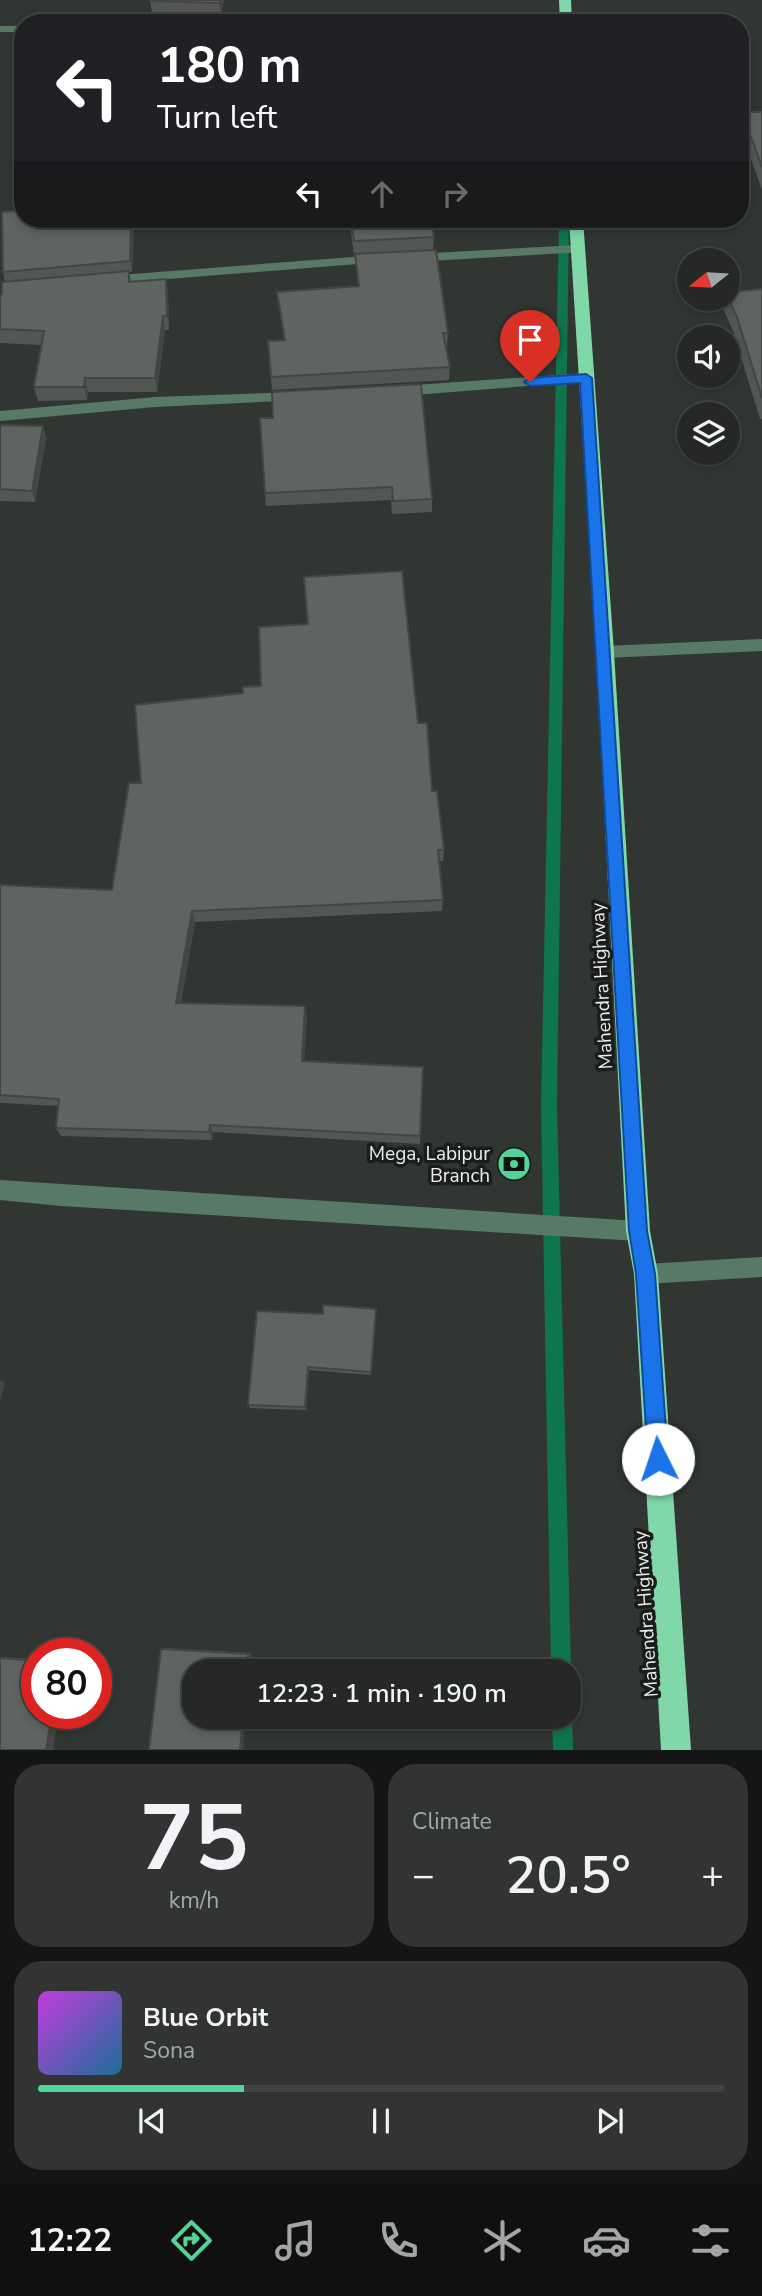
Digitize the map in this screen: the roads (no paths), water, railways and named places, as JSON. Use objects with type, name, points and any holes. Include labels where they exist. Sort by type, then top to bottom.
[{"type":"highway","name":"Mahendra Highway","points":[[577,228],[605,652],[638,1231],[646,1274],[676,1750]]},
{"type":"street","points":[[507,14],[565,12]]},
{"type":"street","points":[[97,281],[283,265],[578,249]]},
{"type":"street","points":[[392,392],[586,378]]},
{"type":"street","points":[[0,416],[155,402],[308,397]]},
{"type":"street","points":[[605,652],[762,645]]},
{"type":"street","points":[[0,1190],[638,1231]]},
{"type":"street","points":[[646,1274],[762,1268]]},
{"type":"waterway","points":[[561,1659],[549,1106],[564,228]]},
{"type":"waterway","points":[[562,1729],[563,1750]]},
{"type":"place","name":"Mega, Labipur Branch","points":[[514,1164]]}]
